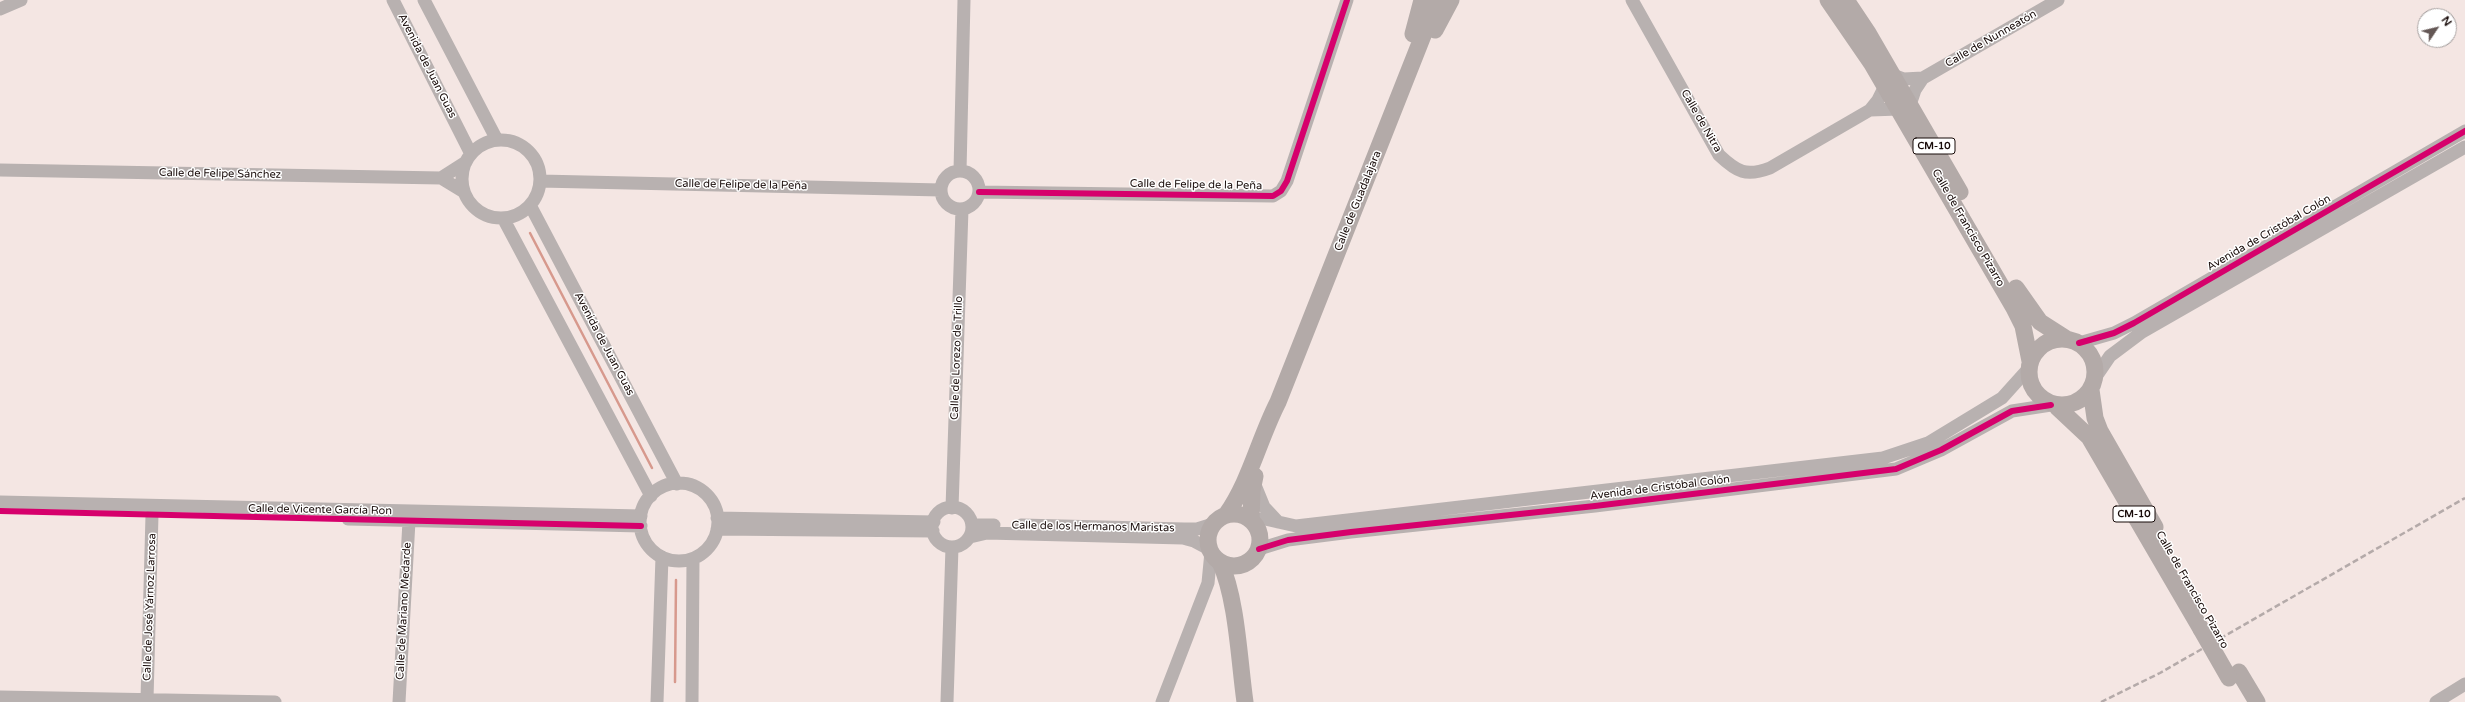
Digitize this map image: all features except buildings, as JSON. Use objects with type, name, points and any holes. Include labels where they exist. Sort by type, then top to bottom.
[{"type":"main road","points":[[1380,147],[1422,0]]},
{"type":"main road","name":"Calle de Guadalajara","points":[[1219,519],[1240,495],[1266,426],[1278,402],[1380,147],[1437,0]]},
{"type":"main road","points":[[1348,227],[1367,195],[1431,37],[1451,0]]},
{"type":"main road","name":"Calle de Francisco Pizarro","points":[[1828,0],[1860,45],[1889,81]]},
{"type":"main road","name":"Calle de Francisco Pizarro","points":[[1846,0],[2019,317],[2030,364]]},
{"type":"main road","name":"Calle de Francisco Pizarro","points":[[1904,107],[2024,302],[2040,322],[2072,341]]},
{"type":"main road","points":[[2030,364],[2039,347],[2056,338],[2072,341]]},
{"type":"main road","name":"CM-10","points":[[2072,341],[2092,360],[2093,384]]},
{"type":"main road","name":"CM-10","points":[[2030,364],[2030,379],[2034,389],[2038,396],[2054,406]]},
{"type":"main road","points":[[2054,406],[2077,402],[2093,384]]},
{"type":"main road","name":"Calle de Francisco Pizarro","points":[[2093,384],[2095,418],[2100,431],[2234,675],[2257,702]]},
{"type":"main road","name":"Calle de Guadalajara","points":[[1251,520],[1254,482],[1278,402]]},
{"type":"main road","name":"Calle de Francisco Pizarro","points":[[2054,406],[2089,437],[2206,626]]},
{"type":"main road","points":[[1221,560],[1253,559],[1260,549],[1260,533],[1251,520],[1240,514],[1219,519],[1208,535],[1221,560],[1232,601],[1244,702]]},
{"type":"main road","name":"Calle de Francisco Pizarro","points":[[2234,675],[2243,702]]},
{"type":"street","points":[[0,10],[21,0]]},
{"type":"street","name":"Avenida de Juan Guas","points":[[393,0],[469,158]]},
{"type":"street","points":[[424,0],[497,140]]},
{"type":"street","points":[[960,171],[964,0]]},
{"type":"street","name":"Calle de Felipe de la Peña","points":[[979,192],[1273,196],[1281,191],[1287,181],[1347,0]]},
{"type":"street","name":"Calle de Nitra","points":[[1632,0],[1719,155],[1735,170],[1755,174],[1770,168],[1870,110],[1878,100],[1889,81]]},
{"type":"street","name":"Calle de Nunneatón","points":[[1923,78],[2058,0]]},
{"type":"street","points":[[1889,81],[1904,78],[1923,78]]},
{"type":"street","points":[[1904,107],[1923,78]]},
{"type":"street","name":"Calle de Nitra","points":[[1870,110],[1904,107]]},
{"type":"street","name":"Avenida de Cristóbal Colón","points":[[2072,341],[2114,333],[2134,323],[2465,131]]},
{"type":"street","points":[[497,140],[510,141],[522,146],[532,154],[538,166],[540,181],[539,191],[524,212],[512,217],[503,218],[487,216],[476,209],[464,192],[441,178],[469,158],[484,144],[497,140]]},
{"type":"street","name":"Avenida de Cristóbal Colón","points":[[2093,384],[2110,356],[2142,332],[2465,147]]},
{"type":"street","points":[[464,192],[462,174],[469,158]]},
{"type":"street","name":"Calle de Felipe Sánchez","points":[[0,170],[441,178]]},
{"type":"street","points":[[960,171],[972,175],[976,180],[979,192],[974,203],[962,209],[951,207],[946,204],[941,190],[944,180],[948,175],[960,171]]},
{"type":"street","name":"Calle de Felipe de la Peña","points":[[540,181],[941,190]]},
{"type":"street","name":"Avenida de Juan Guas","points":[[530,205],[677,484]]},
{"type":"street","name":"Calle de Lorezo de Trillo","points":[[952,508],[962,209]]},
{"type":"street","points":[[503,218],[651,496]]},
{"type":"street","name":"Avenida de Cristóbal Colón","points":[[1251,520],[1265,519],[1296,526],[1883,458],[1928,443],[2002,398],[2030,364]]},
{"type":"street","name":"Avenida de Cristóbal Colón","points":[[1260,549],[1288,540],[1351,532],[1603,505],[1896,469],[1935,453],[2012,412],[2054,406]]},
{"type":"street","points":[[1254,482],[1264,508],[1279,523]]},
{"type":"street","points":[[677,484],[691,485],[702,491],[710,500],[717,524],[711,544],[693,559],[681,561],[662,557],[647,545],[641,521],[642,509],[651,496],[667,485],[677,484]]},
{"type":"street","name":"Calle de Vicente García Ron","points":[[0,502],[641,521]]},
{"type":"street","points":[[952,508],[963,511],[971,531],[962,544],[952,547],[938,541],[933,526],[941,512],[952,508]]},
{"type":"street","points":[[0,511],[409,521],[641,521]]},
{"type":"street","name":"Calle de José Yárnoz Larrosa","points":[[147,699],[152,515]]},
{"type":"street","name":"Calle de los Hermanos Maristas","points":[[971,531],[1197,529],[1219,519]]},
{"type":"street","name":"Calle de Mariano Medarde","points":[[399,702],[409,521]]},
{"type":"street","points":[[717,524],[933,526]]},
{"type":"street","points":[[971,531],[987,534],[1183,538],[1194,541],[1221,560]]},
{"type":"street","points":[[947,702],[952,547]]},
{"type":"street","points":[[657,702],[662,557]]},
{"type":"street","points":[[692,702],[693,559]]},
{"type":"street","points":[[1162,702],[1208,583],[1221,560]]},
{"type":"street","points":[[1208,583],[1221,560]]},
{"type":"street","points":[[2436,702],[2465,684]]},
{"type":"street","points":[[0,696],[275,702]]},
{"type":"waterway","points":[[530,233],[652,468]]},
{"type":"waterway","points":[[675,682],[676,580]]},
{"type":"railway","points":[[2101,702],[2160,673],[2465,498]]},
{"type":"cycle path","points":[[979,192],[1273,196],[1281,191],[1287,181],[1347,0]]},
{"type":"cycle path","points":[[2079,343],[2114,333],[2134,323],[2465,131]]},
{"type":"cycle path","points":[[1259,549],[1288,540],[1351,532],[1595,506],[1896,469],[1941,450],[2012,411],[2051,405]]},
{"type":"cycle path","points":[[0,511],[641,526]]}]
